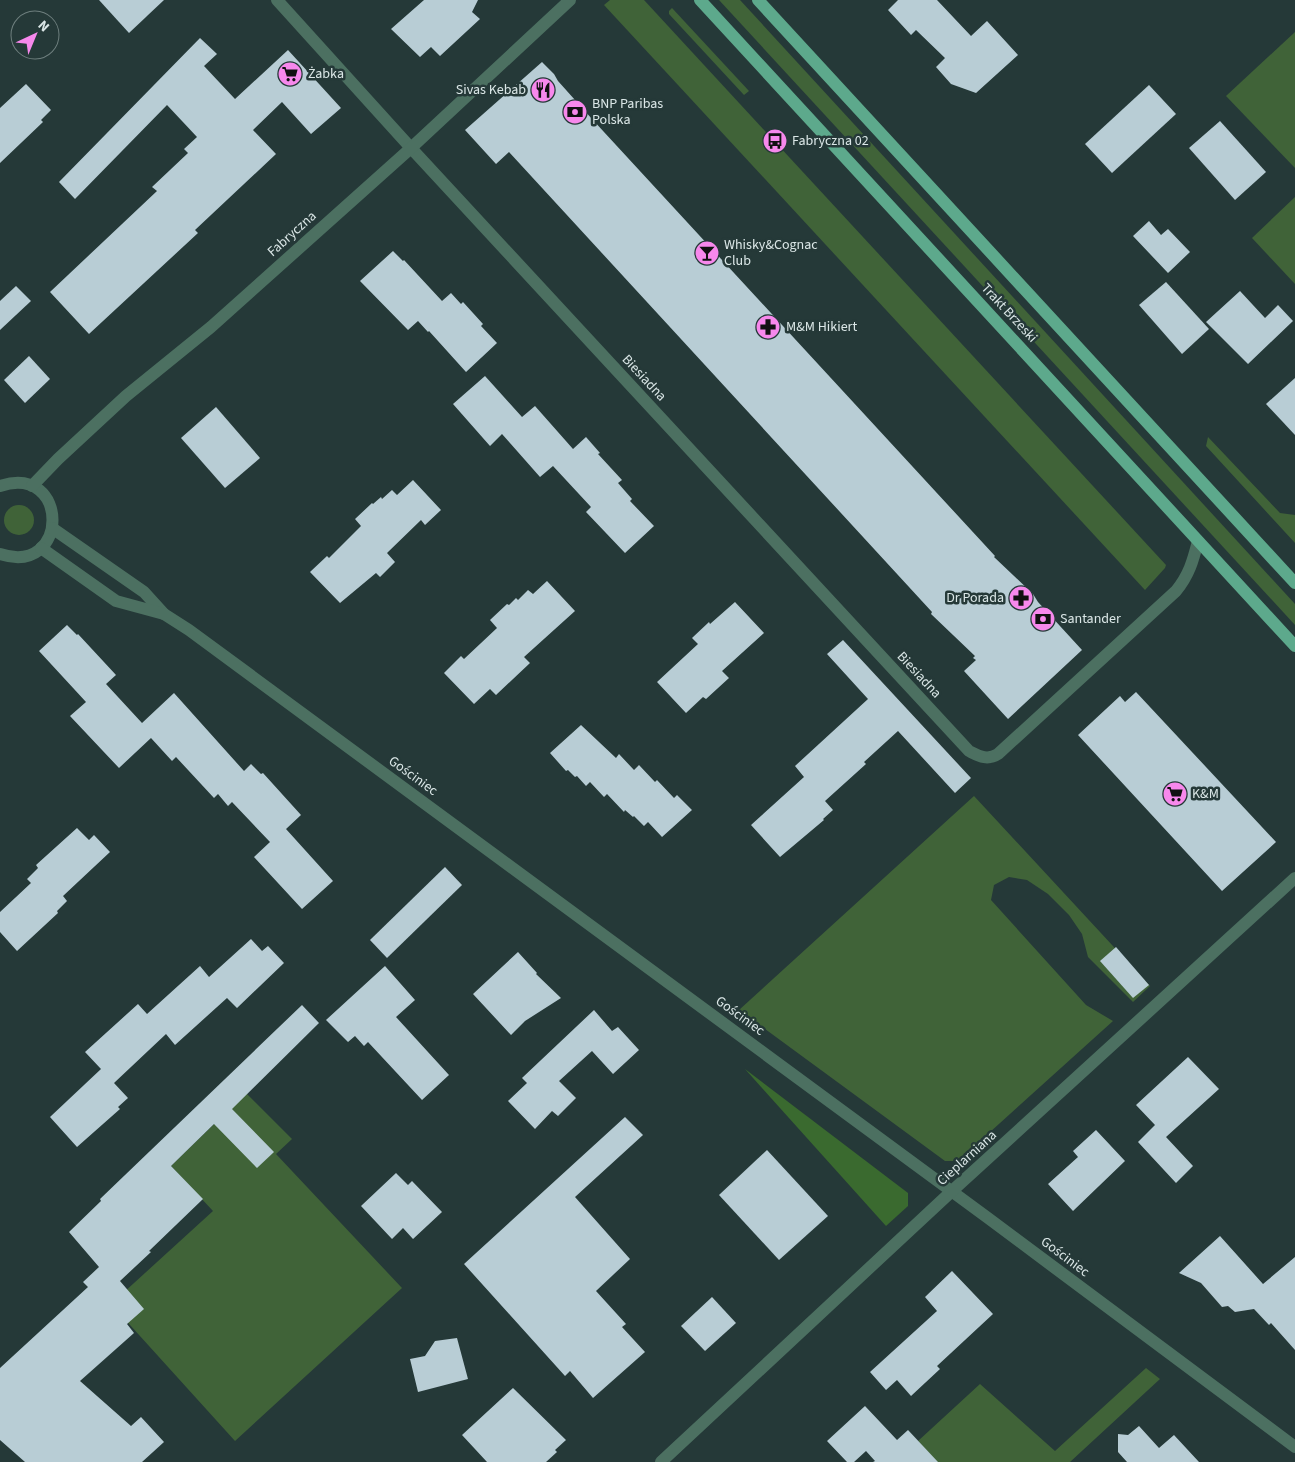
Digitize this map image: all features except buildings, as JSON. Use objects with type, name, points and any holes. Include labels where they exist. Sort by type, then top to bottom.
[{"type":"main road","name":"Trakt Brzeski","points":[[700,0],[1295,646]]},
{"type":"main road","name":"Trakt Brzeski","points":[[758,0],[1295,583]]},
{"type":"street","name":"Biesiadna","points":[[277,0],[410,148],[969,751],[984,758],[992,758],[998,754],[1136,628],[1185,580],[1192,568],[1198,541]]},
{"type":"street","name":"Fabryczna","points":[[32,486],[58,459],[126,396],[211,327],[410,148],[570,0]]},
{"type":"street","points":[[0,486],[11,483],[32,486],[42,493],[50,503],[53,516],[48,540],[41,548],[32,554],[21,557],[10,557],[0,554]]},
{"type":"street","name":"Gościniec","points":[[52,528],[144,592],[164,614],[190,630],[952,1191],[1295,1447]]},
{"type":"street","name":"Gościniec","points":[[41,548],[116,601],[164,614]]},
{"type":"street","name":"Cieplarniana","points":[[661,1462],[952,1191],[1295,878]]},
{"type":"green space","points":[[610,0],[644,0],[1166,565],[1145,590],[604,5]]},
{"type":"green space","points":[[719,0],[740,0],[1295,604],[1295,625]]},
{"type":"green space","points":[[672,8],[749,91],[744,95],[669,14]]},
{"type":"green space","points":[[1295,32],[1295,168],[1226,96]]},
{"type":"green space","points":[[1295,197],[1295,284],[1252,238]]},
{"type":"green space","points":[[1208,437],[1280,513],[1295,515],[1295,543],[1206,446]]},
{"type":"green space","points":[[19,505],[30,509],[34,520],[30,531],[19,535],[8,531],[4,520],[8,509]]},
{"type":"green space","points":[[974,796],[1150,986],[1133,1002],[1088,957],[1082,934],[1069,915],[1048,894],[1027,880],[1009,877],[994,885],[991,900],[1086,1005],[1113,1021],[958,1161],[945,1161],[739,1010]]},
{"type":"green space","points":[[745,1069],[908,1193],[908,1206],[886,1226]]},
{"type":"green space","points":[[246,1093],[292,1139],[276,1154],[402,1288],[235,1441],[111,1304],[213,1211],[171,1166]]},
{"type":"green space","points":[[1146,1368],[1160,1379],[1070,1462],[937,1462],[918,1441],[980,1384],[1055,1451]]},
{"type":"place","name":"Żabka","points":[[290,74]]},
{"type":"place","name":"Sivas Kebab","points":[[543,90]]},
{"type":"place","name":"BNP Paribas Polska","points":[[575,112]]},
{"type":"place","name":"Fabryczna 02","points":[[775,141]]},
{"type":"place","name":"Whisky&Cognac Club","points":[[707,253]]},
{"type":"place","name":"M&M Hikiert","points":[[768,327]]},
{"type":"place","name":"Dr Porada","points":[[1021,598]]},
{"type":"place","name":"Santander","points":[[1043,619]]},
{"type":"place","name":"K&M","points":[[1175,794]]}]
